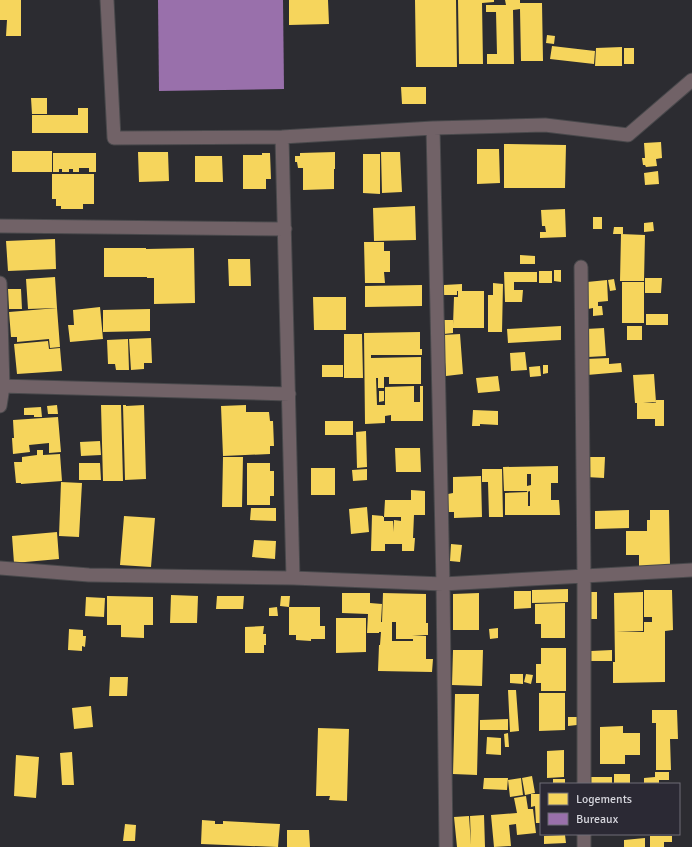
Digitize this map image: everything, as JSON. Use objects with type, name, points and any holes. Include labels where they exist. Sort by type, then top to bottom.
[{"type":"street","points":[[107,0],[114,138],[282,137],[433,128],[545,125],[628,135],[692,80]]},
{"type":"street","points":[[433,128],[443,584],[446,847]]},
{"type":"street","points":[[282,137],[293,578]]},
{"type":"street","points":[[0,226],[285,229]]},
{"type":"street","points":[[581,267],[584,576],[584,783]]},
{"type":"street","points":[[0,283],[2,386],[0,406]]},
{"type":"street","points":[[2,386],[289,394]]},
{"type":"street","points":[[0,568],[89,575],[293,578],[443,584],[692,570]]},
{"type":"street","points":[[584,835],[584,847]]},
{"type":"building: Logements","points":[[0,0],[21,0],[21,36],[6,36],[7,20],[0,20]]},
{"type":"building: Logements","points":[[289,0],[328,0],[329,24],[289,25]]},
{"type":"building: Logements","points":[[415,0],[456,0],[457,67],[416,67]]},
{"type":"building: Logements","points":[[458,0],[494,0],[494,2],[482,3],[483,64],[459,64]]},
{"type":"building: Logements","points":[[505,0],[520,0],[520,3],[542,3],[543,61],[521,61],[520,9],[513,10],[514,64],[487,64],[487,54],[497,54],[496,12],[486,12],[486,5],[506,5]]},
{"type":"building: Logements","points":[[547,35],[555,36],[554,44],[546,43]]},
{"type":"building: Logements","points":[[552,46],[595,51],[594,64],[550,59]]},
{"type":"building: Logements","points":[[622,47],[622,66],[595,66],[596,48]]},
{"type":"building: Logements","points":[[624,48],[634,48],[634,64],[624,64]]},
{"type":"building: Logements","points":[[401,87],[426,87],[426,104],[402,104]]},
{"type":"building: Logements","points":[[31,98],[47,98],[47,114],[32,114]]},
{"type":"building: Logements","points":[[78,108],[88,108],[88,133],[32,133],[32,115],[78,115]]},
{"type":"building: Logements","points":[[661,142],[662,158],[656,159],[657,166],[646,167],[643,165],[642,158],[645,158],[644,143]]},
{"type":"building: Logements","points":[[504,144],[566,145],[565,188],[504,188]]},
{"type":"building: Logements","points":[[477,149],[499,149],[500,183],[477,184]]},
{"type":"building: Logements","points":[[12,151],[52,151],[52,172],[12,172]]},
{"type":"building: Logements","points":[[138,152],[168,152],[169,181],[139,182]]},
{"type":"building: Logements","points":[[335,152],[334,189],[303,190],[303,168],[298,168],[297,162],[295,162],[295,156],[300,156],[300,153]]},
{"type":"building: Logements","points":[[381,152],[400,152],[402,192],[382,193]]},
{"type":"building: Logements","points":[[53,153],[96,153],[96,172],[89,172],[89,168],[79,168],[79,172],[73,172],[73,169],[69,169],[69,172],[62,172],[62,169],[59,169],[59,172],[53,172]]},
{"type":"building: Logements","points":[[262,153],[270,153],[271,179],[266,179],[266,189],[243,189],[243,155],[262,155]]},
{"type":"building: Logements","points":[[363,154],[380,154],[380,194],[363,193]]},
{"type":"building: Logements","points":[[195,156],[222,156],[223,182],[195,182]]},
{"type":"building: Logements","points":[[658,171],[659,184],[645,185],[644,173]]},
{"type":"building: Logements","points":[[52,174],[94,174],[94,204],[83,204],[83,209],[61,209],[61,206],[56,206],[56,199],[52,199]]},
{"type":"building: Logements","points":[[415,206],[416,240],[374,241],[373,208]]},
{"type":"building: Logements","points":[[565,209],[566,237],[540,238],[540,232],[546,232],[545,226],[542,226],[541,210]]},
{"type":"building: Logements","points":[[593,217],[602,217],[602,229],[593,229]]},
{"type":"building: Logements","points":[[653,222],[654,231],[644,232],[644,223]]},
{"type":"building: Logements","points":[[614,227],[623,227],[623,234],[613,234]]},
{"type":"building: Logements","points":[[621,234],[645,235],[644,281],[620,281]]},
{"type":"building: Logements","points":[[55,239],[56,269],[8,271],[6,241]]},
{"type":"building: Logements","points":[[364,242],[384,242],[384,251],[390,251],[390,272],[384,272],[385,283],[365,283]]},
{"type":"building: Logements","points":[[104,248],[194,248],[195,303],[154,304],[154,278],[104,277]]},
{"type":"building: Logements","points":[[520,255],[535,256],[535,264],[520,264]]},
{"type":"building: Logements","points":[[228,259],[250,259],[251,286],[229,286]]},
{"type":"building: Logements","points":[[554,270],[561,270],[561,282],[554,281]]},
{"type":"building: Logements","points":[[539,271],[552,271],[552,283],[539,283]]},
{"type":"building: Logements","points":[[504,272],[537,272],[537,282],[514,282],[514,290],[523,290],[522,302],[505,302]]},
{"type":"building: Logements","points":[[55,277],[57,308],[28,309],[26,279]]},
{"type":"building: Logements","points":[[645,278],[662,278],[661,293],[645,293]]},
{"type":"building: Logements","points":[[614,279],[616,290],[610,291],[608,280]]},
{"type":"building: Logements","points":[[607,280],[608,301],[598,302],[598,306],[602,306],[603,315],[593,316],[593,308],[588,309],[587,282]]},
{"type":"building: Logements","points":[[622,282],[644,282],[644,323],[622,323]]},
{"type":"building: Logements","points":[[493,283],[503,284],[502,332],[488,332],[488,295],[493,295]]},
{"type":"building: Logements","points":[[462,284],[462,291],[457,291],[457,295],[444,295],[444,285]]},
{"type":"building: Logements","points":[[422,285],[422,306],[365,307],[365,286]]},
{"type":"building: Logements","points":[[8,289],[21,289],[22,309],[9,309]]},
{"type":"building: Logements","points":[[458,291],[484,291],[484,328],[453,328],[453,333],[444,334],[444,320],[453,320],[453,325],[454,297],[458,297]]},
{"type":"building: Logements","points":[[313,297],[346,297],[346,330],[314,330]]},
{"type":"building: Logements","points":[[100,307],[103,339],[70,342],[68,325],[74,325],[73,310]]},
{"type":"building: Logements","points":[[57,308],[60,347],[50,348],[49,339],[17,342],[17,337],[11,337],[9,312]]},
{"type":"building: Logements","points":[[150,309],[150,331],[103,332],[103,310]]},
{"type":"building: Logements","points":[[646,314],[668,314],[668,325],[646,325]]},
{"type":"building: Logements","points":[[561,326],[561,340],[508,343],[507,329]]},
{"type":"building: Logements","points":[[627,326],[642,326],[642,340],[627,340]]},
{"type":"building: Logements","points":[[604,328],[606,356],[588,357],[586,329]]},
{"type":"building: Logements","points":[[420,332],[420,349],[422,349],[422,355],[371,355],[371,358],[421,357],[421,384],[389,384],[389,377],[384,377],[384,388],[378,388],[378,378],[376,378],[377,405],[385,405],[385,387],[414,386],[414,402],[420,402],[420,386],[423,386],[423,421],[391,421],[391,415],[385,416],[385,423],[365,424],[364,333]]},
{"type":"building: Logements","points":[[344,334],[362,334],[363,378],[344,378]]},
{"type":"building: Logements","points":[[460,334],[463,374],[446,376],[443,335]]},
{"type":"building: Logements","points":[[151,338],[152,363],[144,363],[144,369],[131,370],[129,339]]},
{"type":"building: Logements","points":[[128,339],[129,370],[116,370],[115,364],[108,364],[107,340]]},
{"type":"building: Logements","points":[[48,341],[49,349],[60,348],[62,371],[17,374],[14,344]]},
{"type":"building: Logements","points":[[525,352],[527,370],[511,371],[510,353]]},
{"type":"building: Logements","points":[[609,358],[609,364],[621,363],[622,372],[587,375],[586,359]]},
{"type":"building: Logements","points":[[322,365],[343,365],[343,377],[322,377]]},
{"type":"building: Logements","points":[[543,365],[548,365],[548,373],[543,374]]},
{"type":"building: Logements","points":[[540,366],[541,376],[530,377],[529,367]]},
{"type":"building: Logements","points":[[654,374],[656,402],[656,400],[664,400],[664,426],[655,426],[655,419],[637,419],[637,403],[635,403],[633,375]]},
{"type":"building: Logements","points":[[498,376],[500,391],[478,393],[476,378]]},
{"type":"building: Logements","points":[[379,391],[384,391],[384,401],[379,402]]},
{"type":"building: Logements","points":[[57,405],[58,414],[48,414],[47,406]]},
{"type":"building: Logements","points":[[101,405],[121,405],[123,481],[103,481]]},
{"type":"building: Logements","points":[[123,405],[144,405],[146,479],[125,480]]},
{"type":"building: Logements","points":[[246,405],[246,412],[269,412],[270,421],[273,421],[274,446],[270,446],[270,454],[223,456],[221,406]]},
{"type":"building: Logements","points":[[41,407],[42,417],[24,415],[24,408]]},
{"type":"building: Logements","points":[[473,410],[498,411],[498,425],[480,424],[480,426],[472,426]]},
{"type":"building: Logements","points":[[58,417],[61,452],[49,453],[49,443],[29,445],[30,452],[13,454],[13,420]]},
{"type":"building: Logements","points":[[325,421],[353,421],[353,435],[325,435]]},
{"type":"building: Logements","points":[[366,431],[367,467],[357,468],[356,432]]},
{"type":"building: Logements","points":[[100,441],[101,455],[81,456],[80,442]]},
{"type":"building: Logements","points":[[395,448],[420,448],[421,472],[396,472]]},
{"type":"building: Logements","points":[[37,450],[43,450],[43,455],[60,454],[62,481],[21,484],[16,483],[14,462],[22,462],[22,457],[37,455]]},
{"type":"building: Logements","points":[[223,457],[243,457],[242,507],[222,507]]},
{"type":"building: Logements","points":[[587,457],[605,457],[604,478],[586,477]]},
{"type":"building: Logements","points":[[79,463],[100,463],[101,480],[79,480]]},
{"type":"building: Logements","points":[[247,463],[270,463],[270,471],[274,471],[274,496],[270,496],[270,505],[247,505]]},
{"type":"building: Logements","points":[[558,466],[558,483],[551,483],[551,500],[559,500],[560,515],[505,515],[505,493],[528,492],[528,506],[530,506],[530,491],[504,491],[503,467]],"holes":[[[527,474],[531,474],[531,485],[527,486]]]},
{"type":"building: Logements","points":[[311,468],[335,468],[335,495],[311,495]]},
{"type":"building: Logements","points":[[367,469],[367,480],[353,481],[352,470]]},
{"type":"building: Logements","points":[[482,469],[502,469],[503,517],[489,517],[488,482],[482,482]]},
{"type":"building: Logements","points":[[481,476],[482,517],[454,518],[454,512],[448,512],[448,494],[453,493],[453,477]]},
{"type":"building: Logements","points":[[61,482],[82,483],[79,537],[59,536]]},
{"type":"building: Logements","points":[[411,490],[425,491],[425,515],[414,515],[414,551],[402,551],[402,544],[385,544],[385,551],[371,551],[372,515],[384,517],[385,500],[411,500]],"holes":[[[384,517],[401,517],[401,521],[394,520],[393,532],[393,521],[384,521]]]},
{"type":"building: Logements","points":[[367,507],[369,532],[351,534],[349,509]]},
{"type":"building: Logements","points":[[251,508],[276,508],[276,521],[250,520]]},
{"type":"building: Logements","points":[[629,510],[629,528],[595,529],[595,511]]},
{"type":"building: Logements","points":[[650,510],[669,510],[670,566],[639,569],[639,555],[626,555],[626,531],[647,531],[647,520],[650,520]]},
{"type":"building: Logements","points":[[124,516],[155,518],[151,567],[120,565]]},
{"type":"building: Logements","points":[[57,532],[59,559],[14,563],[12,536]]},
{"type":"building: Logements","points":[[254,540],[276,541],[275,559],[252,557]]},
{"type":"building: Logements","points":[[451,544],[462,545],[460,562],[450,561]]},
{"type":"building: Logements","points":[[568,589],[568,602],[532,603],[532,590]]},
{"type":"building: Logements","points":[[644,590],[672,590],[673,630],[665,631],[665,682],[613,683],[613,662],[615,662],[614,593],[643,592],[643,631],[616,632],[644,632],[644,622],[652,622],[652,617],[644,617]]},
{"type":"building: Logements","points":[[514,591],[531,591],[531,608],[514,609]]},
{"type":"building: Logements","points":[[590,592],[597,592],[597,619],[590,619]]},
{"type":"building: Logements","points":[[342,593],[370,593],[370,603],[382,604],[381,622],[383,593],[426,594],[426,623],[428,623],[428,635],[412,635],[426,636],[426,659],[433,659],[432,672],[378,671],[381,632],[367,633],[368,614],[342,613]],"holes":[[[392,622],[396,622],[396,639],[413,639],[413,641],[392,641]]]},
{"type":"building: Logements","points":[[479,593],[479,630],[453,630],[453,594]]},
{"type":"building: Logements","points":[[171,595],[198,596],[197,623],[170,623]]},
{"type":"building: Logements","points":[[107,596],[153,597],[153,625],[144,625],[144,638],[121,637],[121,625],[107,625]]},
{"type":"building: Logements","points":[[217,596],[244,596],[243,609],[216,609]]},
{"type":"building: Logements","points":[[281,596],[290,596],[289,607],[280,606]]},
{"type":"building: Logements","points":[[86,597],[105,598],[104,617],[85,616]]},
{"type":"building: Logements","points":[[565,603],[565,638],[541,638],[541,624],[535,624],[535,604]]},
{"type":"building: Logements","points":[[277,607],[278,616],[269,616],[269,608]]},
{"type":"building: Logements","points":[[289,607],[320,607],[320,626],[325,626],[325,639],[311,639],[311,641],[296,640],[296,635],[289,635]]},
{"type":"building: Logements","points":[[336,618],[366,618],[366,652],[336,653]]},
{"type":"building: Logements","points":[[264,626],[263,634],[266,634],[266,645],[264,645],[264,653],[245,653],[245,627]]},
{"type":"building: Logements","points":[[498,628],[498,638],[490,639],[489,629]]},
{"type":"building: Logements","points":[[69,629],[83,630],[83,636],[86,636],[85,647],[82,646],[82,651],[68,650]]},
{"type":"building: Logements","points":[[541,648],[566,648],[566,691],[541,691],[541,683],[536,683],[536,664],[541,664]]},
{"type":"building: Logements","points":[[453,650],[483,650],[482,686],[452,685]]},
{"type":"building: Logements","points":[[612,650],[612,661],[591,661],[591,651]]},
{"type":"building: Logements","points":[[510,674],[523,674],[523,684],[510,683]]},
{"type":"building: Logements","points":[[526,674],[533,675],[531,684],[524,682]]},
{"type":"building: Logements","points":[[110,677],[128,677],[127,696],[109,696]]},
{"type":"building: Logements","points":[[508,690],[516,690],[519,731],[510,732]]},
{"type":"building: Logements","points":[[539,693],[565,693],[565,730],[539,731]]},
{"type":"building: Logements","points":[[455,694],[479,694],[477,775],[453,774]]},
{"type":"building: Logements","points":[[91,706],[93,727],[74,729],[72,708]]},
{"type":"building: Logements","points":[[652,710],[677,710],[678,739],[670,739],[671,770],[656,770],[656,723],[652,723]]},
{"type":"building: Logements","points":[[568,717],[577,717],[577,725],[568,726]]},
{"type":"building: Logements","points":[[508,719],[508,730],[480,730],[480,720]]},
{"type":"building: Logements","points":[[623,726],[623,733],[640,733],[640,755],[625,755],[625,764],[600,764],[600,727]]},
{"type":"building: Logements","points":[[318,728],[349,729],[347,801],[329,800],[330,796],[316,796]]},
{"type":"building: Logements","points":[[508,733],[509,747],[505,747],[504,734]]},
{"type":"building: Logements","points":[[487,737],[501,738],[501,755],[486,754]]},
{"type":"building: Logements","points":[[564,750],[564,777],[547,778],[547,751]]},
{"type":"building: Logements","points":[[72,752],[74,785],[62,785],[60,753]]},
{"type":"building: Logements","points":[[16,755],[39,757],[36,798],[14,796]]},
{"type":"building: Logements","points":[[655,772],[669,772],[669,780],[659,780],[659,783],[644,783],[644,778],[655,777]]},
{"type":"building: Logements","points":[[614,774],[630,774],[630,783],[614,783]]},
{"type":"building: Logements","points":[[532,776],[535,793],[525,795],[522,778]]},
{"type":"building: Logements","points":[[588,777],[612,777],[612,783],[589,783]]},
{"type":"building: Logements","points":[[484,778],[508,778],[507,790],[483,789]]},
{"type":"building: Logements","points":[[521,778],[523,795],[510,797],[508,780]]},
{"type":"building: Logements","points":[[553,779],[565,779],[565,783],[553,783]]},
{"type":"building: Logements","points":[[531,794],[540,794],[540,823],[536,823],[535,806],[531,807]]},
{"type":"building: Logements","points":[[526,796],[528,809],[533,809],[536,833],[517,835],[516,824],[509,825],[511,846],[494,847],[491,815],[517,813],[514,798]]},
{"type":"building: Logements","points":[[484,815],[485,847],[457,847],[454,817],[469,816],[471,845],[470,816]]},
{"type":"building: Logements","points":[[202,820],[215,821],[215,824],[223,824],[223,821],[280,824],[278,847],[201,844]]},
{"type":"building: Logements","points":[[125,824],[136,825],[135,841],[123,841]]},
{"type":"building: Logements","points":[[287,830],[309,830],[310,847],[287,847]]},
{"type":"building: Logements","points":[[565,835],[566,843],[544,844],[544,836]]},
{"type":"building: Logements","points":[[650,836],[672,836],[672,842],[664,842],[664,847],[650,847]]},
{"type":"building: Logements","points":[[645,838],[645,847],[624,847],[624,840]]},
{"type":"building: Bureaux","points":[[158,0],[283,0],[284,89],[159,91]]}]
